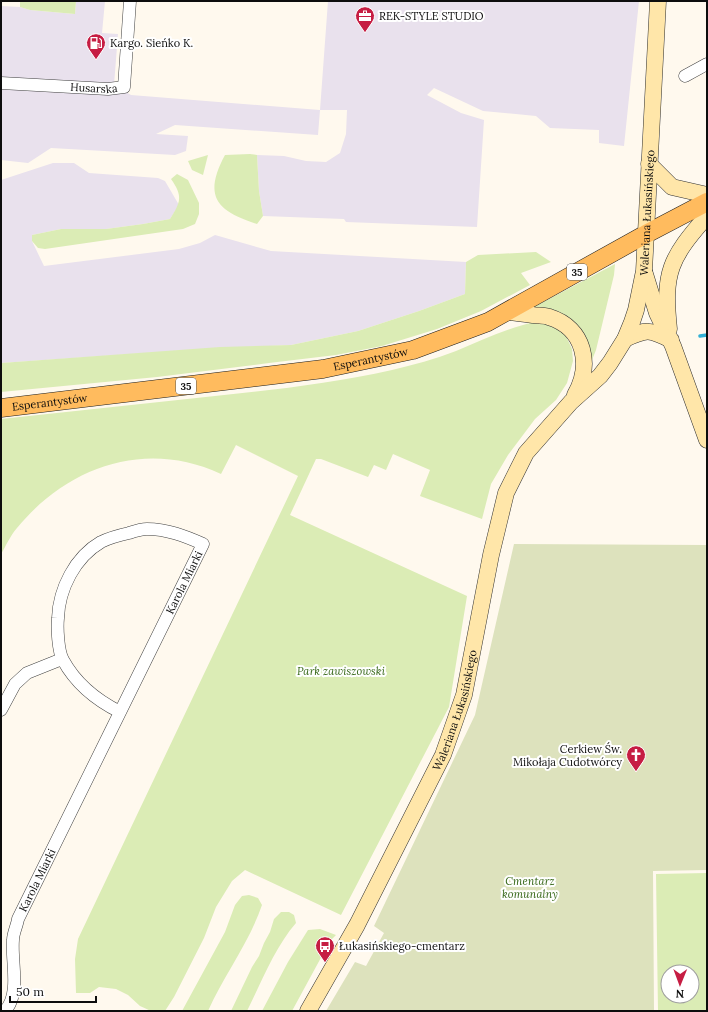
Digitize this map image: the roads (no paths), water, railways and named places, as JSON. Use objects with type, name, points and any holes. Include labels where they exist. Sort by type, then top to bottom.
[{"type":"main road","name":"Esperantystów","points":[[1,408],[330,368],[413,350],[469,330],[508,312],[646,234],[707,202]]},
{"type":"street","name":"Husarska","points":[[1,83],[108,89],[124,87],[130,1]]},
{"type":"street","name":"Waleriana Łukasińskiego","points":[[308,1011],[357,925],[443,755],[464,695],[491,555],[506,493],[526,452],[571,402],[600,376],[610,363],[625,339],[636,310],[644,271],[658,1]]},
{"type":"street","points":[[685,76],[707,64]]},
{"type":"street","points":[[649,164],[672,187],[707,195]]},
{"type":"street","points":[[670,340],[666,297],[670,270],[678,252],[707,216]]},
{"type":"street","points":[[644,271],[657,313],[670,340],[707,440]]},
{"type":"street","name":"Waleriana Łukasińskiego","points":[[508,312],[548,316],[570,329],[578,340],[583,353],[584,370],[580,386],[571,402]]},
{"type":"street","points":[[625,339],[638,333],[652,331],[670,340]]},
{"type":"street","name":"Karola Miarki","points":[[5,1011],[11,1005],[14,987],[13,940],[18,919],[120,712],[202,544],[182,535],[146,529],[123,534],[101,542],[78,561],[62,592],[58,608],[57,631],[62,659],[82,687],[102,703],[120,712]]},
{"type":"street","points":[[1,710],[15,684],[27,673],[62,659]]},
{"type":"waterway","points":[[700,336],[707,335]]},
{"type":"place","name":"REK-STYLE STUDIO","points":[[365,33]]},
{"type":"place","name":"Kargo. Sieńko K.","points":[[96,60]]},
{"type":"place","name":"Cerkiew Św. Mikołaja Cudotwórcy","points":[[636,772]]},
{"type":"place","name":"Łukasińskiego-cmentarz","points":[[325,963]]},
{"type":"park label","name":"Park zawiszowski","points":[[341,671]]},
{"type":"park label","name":"Cmentarz komunalny","points":[[530,887]]}]
